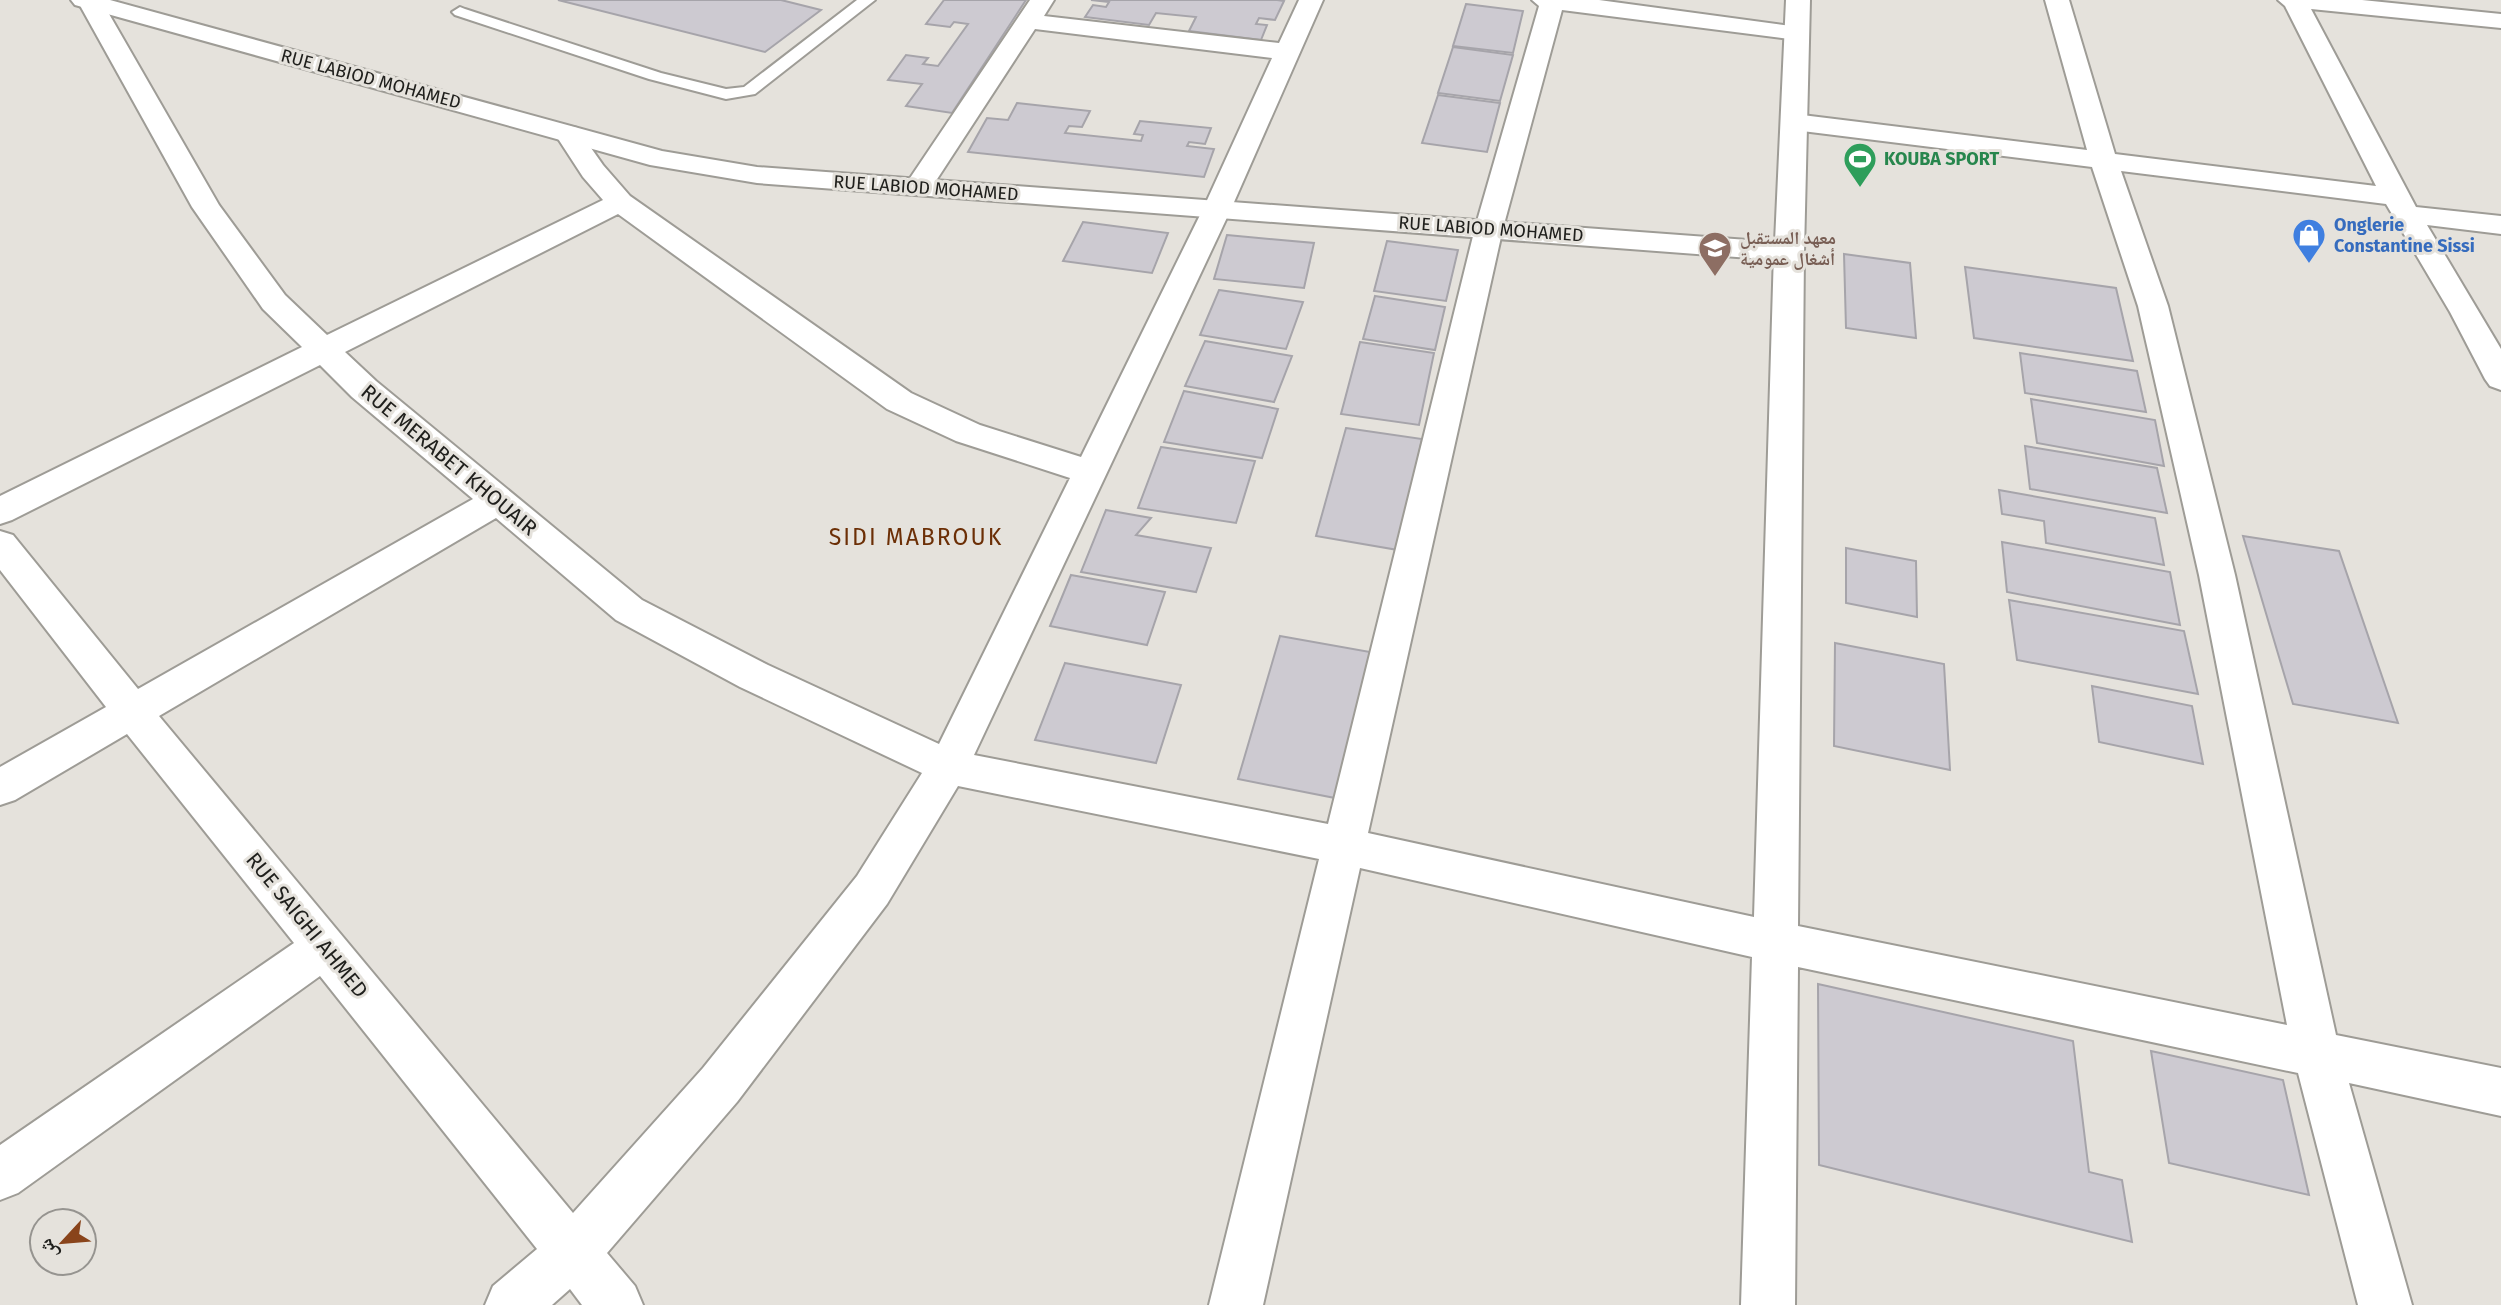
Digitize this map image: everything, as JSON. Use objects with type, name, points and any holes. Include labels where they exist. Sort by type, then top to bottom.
[{"type":"street","points":[[512,1305],[573,1252],[720,1085],[872,890],[948,767],[1217,209],[1311,0]]},
{"type":"street","points":[[1544,0],[1797,33]]},
{"type":"street","points":[[1236,1305],[1489,228],[1553,0]]},
{"type":"street","points":[[1768,1305],[1789,252],[1798,0]]},
{"type":"street","points":[[2057,0],[2103,160],[2160,333],[2217,575],[2316,1052],[2385,1305]]},
{"type":"street","points":[[2293,0],[2501,21]]},
{"type":"street","points":[[2293,0],[2401,205],[2465,312],[2501,379]]},
{"type":"street","name":"RUE LABIOD MOHAMED","points":[[87,1],[660,159],[757,175],[1789,252]]},
{"type":"street","name":"RUE MERABET KHOUAIR","points":[[87,1],[206,207],[274,302],[364,389],[629,610],[754,676],[948,767],[1344,846],[1775,942],[2501,1092]]},
{"type":"street","points":[[918,187],[1035,10],[1287,52]]},
{"type":"street","points":[[1794,122],[2103,160],[2401,205],[2501,225]]},
{"type":"street","points":[[568,134],[593,171],[620,202],[899,401],[968,433],[1090,472]]},
{"type":"street","points":[[0,511],[322,348],[620,202]]},
{"type":"street","points":[[2465,312],[2501,338]]},
{"type":"street","points":[[0,788],[131,710],[498,501]]},
{"type":"street","name":"RUE SAIGHI AHMED","points":[[0,544],[131,710],[616,1305]]},
{"type":"street","points":[[0,1175],[325,947]]},
{"type":"lane","points":[[460,12],[655,76],[726,94],[749,90],[867,0]]},
{"type":"building","points":[[558,0],[781,0],[821,10],[765,52]]},
{"type":"building","points":[[944,0],[1026,0],[952,113],[906,106],[922,84],[888,80],[906,55],[928,58],[923,64],[938,66],[968,24],[954,22],[950,27],[926,24]]},
{"type":"building","points":[[1091,0],[1284,1],[1275,20],[1259,18],[1256,24],[1267,25],[1261,40],[1189,31],[1196,17],[1156,13],[1149,25],[1085,17],[1093,5],[1106,7],[1109,2]]},
{"type":"building","points":[[1466,4],[1523,11],[1513,53],[1453,46]]},
{"type":"building","points":[[1453,47],[1513,55],[1500,101],[1438,93]]},
{"type":"building","points":[[1438,95],[1500,103],[1487,152],[1422,143]]},
{"type":"building","points":[[1017,103],[1090,111],[1082,127],[1069,126],[1065,133],[1141,141],[1143,135],[1134,134],[1140,121],[1211,128],[1205,144],[1189,142],[1187,146],[1214,149],[1204,177],[968,152],[987,118],[1008,120]]},
{"type":"building","points":[[1083,222],[1168,233],[1152,273],[1063,261]]},
{"type":"building","points":[[1227,235],[1314,243],[1304,288],[1214,279]]},
{"type":"building","points":[[1387,241],[1458,250],[1446,301],[1374,291]]},
{"type":"building","points":[[1844,254],[1910,263],[1916,338],[1846,328]]},
{"type":"building","points":[[1965,267],[2116,288],[2133,361],[1974,338]]},
{"type":"building","points":[[1219,290],[1303,302],[1286,349],[1200,335]]},
{"type":"building","points":[[1375,296],[1445,307],[1435,350],[1363,339]]},
{"type":"building","points":[[1205,341],[1292,356],[1274,402],[1185,386]]},
{"type":"building","points":[[1360,342],[1434,353],[1419,425],[1341,414]]},
{"type":"building","points":[[2020,353],[2137,371],[2146,412],[2025,393]]},
{"type":"building","points":[[1184,391],[1278,409],[1262,458],[1164,442]]},
{"type":"building","points":[[2031,399],[2155,420],[2164,466],[2037,443]]},
{"type":"building","points":[[1346,428],[1422,439],[1398,550],[1316,536]]},
{"type":"building","points":[[2025,446],[2157,468],[2167,513],[2030,489]]},
{"type":"building","points":[[1161,447],[1255,461],[1236,523],[1138,508]]},
{"type":"building","points":[[1999,490],[2155,518],[2164,565],[2046,543],[2044,521],[2002,514]]},
{"type":"building","points":[[1106,510],[1151,518],[1136,535],[1211,548],[1196,592],[1081,572]]},
{"type":"building","points":[[2243,536],[2339,551],[2398,723],[2293,704]]},
{"type":"building","points":[[2002,542],[2170,572],[2180,625],[2007,592]]},
{"type":"building","points":[[1846,548],[1916,561],[1917,617],[1846,603]]},
{"type":"building","points":[[1071,575],[1165,592],[1147,645],[1050,626]]},
{"type":"building","points":[[2009,600],[2184,631],[2198,694],[2017,660]]},
{"type":"building","points":[[1280,636],[1370,652],[1335,798],[1238,779]]},
{"type":"building","points":[[1835,643],[1944,664],[1950,770],[1834,746]]},
{"type":"building","points":[[1065,663],[1181,685],[1156,763],[1035,740]]},
{"type":"building","points":[[2092,686],[2192,706],[2203,764],[2099,742]]},
{"type":"building","points":[[1818,984],[2073,1041],[2089,1172],[2122,1180],[2132,1242],[1819,1165]]},
{"type":"building","points":[[2151,1051],[2283,1080],[2309,1195],[2169,1163]]},
{"type":"place","name":"KOUBA SPORT","points":[[1860,189]]},
{"type":"place","name":"Onglerie Constantine Sissi","points":[[2309,265]]},
{"type":"place","name":"معهد المستقبل أشغال عمومية","points":[[1715,278]]},
{"type":"district","name":"SIDI MABROUK","points":[[916,537]]}]
